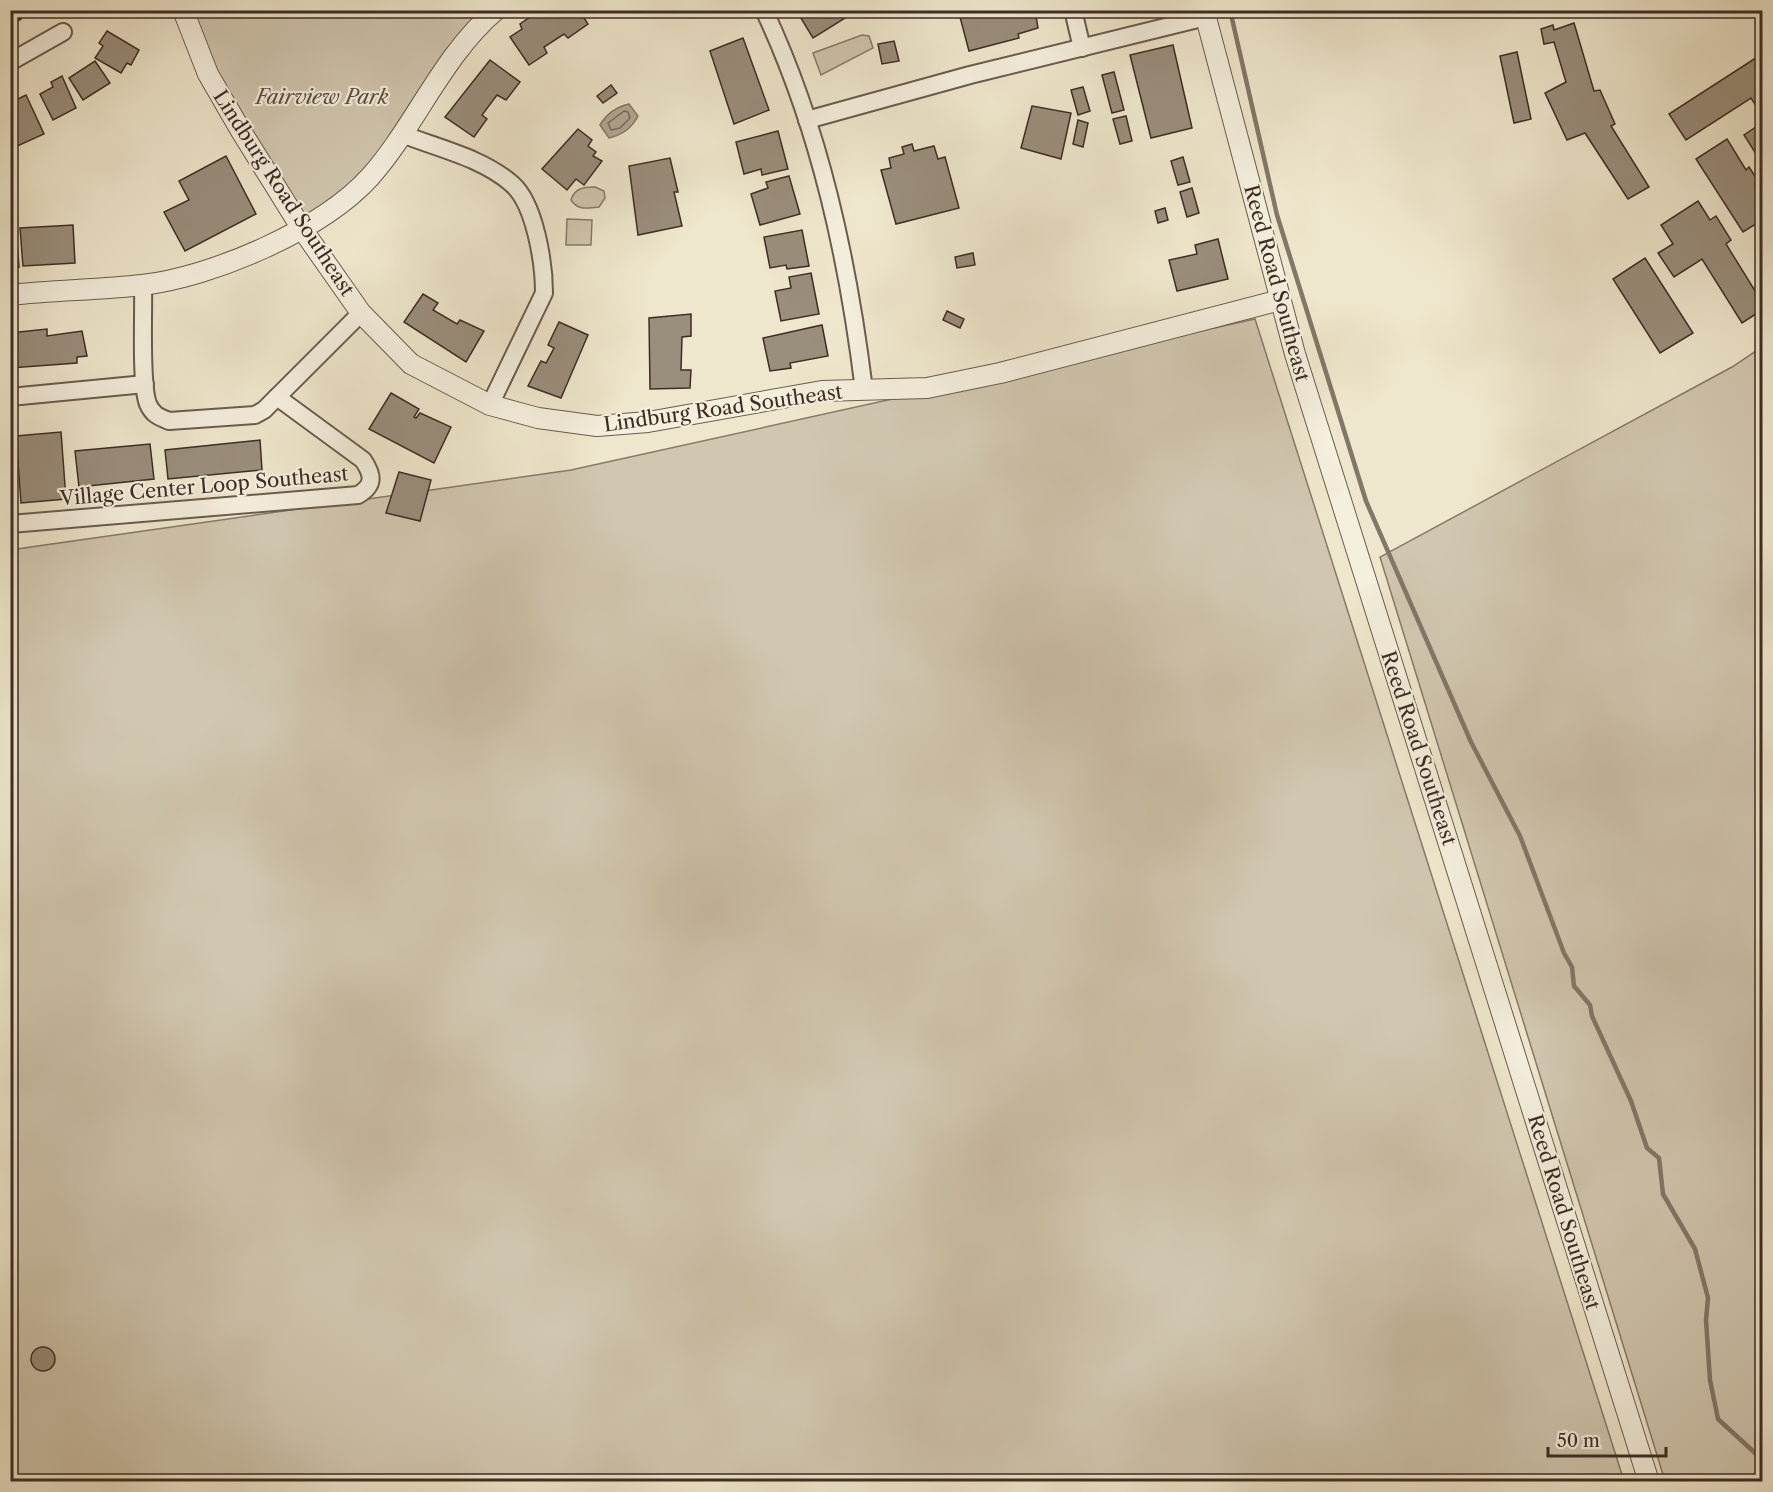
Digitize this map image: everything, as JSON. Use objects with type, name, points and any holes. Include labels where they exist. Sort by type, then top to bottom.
[{"type":"street","name":"Lindburg Road Southeast","points":[[183,10],[208,74],[302,229],[361,313],[411,364],[490,405],[538,418],[597,426],[648,422],[822,391],[927,388],[1000,373],[1280,300]]},
{"type":"street","points":[[10,295],[143,285],[222,265],[302,229],[369,178],[402,134],[450,60],[496,10]]},
{"type":"street","points":[[764,10],[790,66],[823,173],[852,296],[864,390]]},
{"type":"street","points":[[1073,10],[1082,48]]},
{"type":"street","points":[[807,120],[1205,14]]},
{"type":"street","name":"Reed Road Southeast","points":[[1205,14],[1280,300],[1378,622],[1649,1482]]},
{"type":"street","points":[[10,62],[63,32]]},
{"type":"street","points":[[402,134],[483,165],[512,184],[527,204],[541,258],[544,293],[490,405]]},
{"type":"street","points":[[143,285],[145,384],[148,403],[156,416],[169,421],[255,415],[264,410],[361,313]]},
{"type":"street","points":[[10,397],[145,384]]},
{"type":"street","name":"Village Center Loop Southeast","points":[[10,524],[358,495],[369,488],[372,481],[370,471],[363,460],[277,397]]},
{"type":"green space","name":"Fairview Park","points":[[183,11],[496,11],[369,178],[302,229]]},
{"type":"green space","points":[[862,35],[869,36],[873,48],[821,75],[813,53]]},
{"type":"green space","points":[[595,187],[604,191],[605,198],[599,207],[580,207],[571,200],[580,189]]},
{"type":"green space","points":[[567,219],[592,220],[591,245],[566,245]]},
{"type":"green space","points":[[1255,319],[1624,1481],[11,1481],[10,550],[571,470]]},
{"type":"green space","points":[[1762,347],[1762,1481],[1665,1481],[1380,557],[1732,367]]},
{"type":"water","points":[[629,104],[638,116],[636,120],[626,130],[609,138],[600,125],[612,111]]},
{"type":"building","points":[[10,10],[15,10],[21,19],[10,26]]},
{"type":"building","points":[[540,10],[579,10],[588,24],[568,38],[564,34],[544,47],[547,53],[529,65],[510,37],[522,29],[520,24]]},
{"type":"building","points":[[796,10],[858,10],[813,38]]},
{"type":"building","points":[[986,10],[987,16],[1004,10],[1035,10],[1038,28],[1018,34],[1019,38],[969,51],[960,17]]},
{"type":"building","points":[[1574,23],[1594,91],[1600,90],[1615,124],[1611,126],[1649,187],[1628,199],[1585,133],[1567,140],[1545,93],[1566,82],[1554,42],[1544,44],[1541,29],[1553,25],[1554,30]]},
{"type":"building","points":[[107,31],[139,50],[131,65],[127,63],[121,73],[95,58],[103,46],[99,43]]},
{"type":"building","points":[[743,38],[769,110],[734,124],[710,51]]},
{"type":"building","points":[[894,41],[899,61],[882,64],[878,44]]},
{"type":"building","points":[[1173,45],[1192,128],[1151,138],[1130,55]]},
{"type":"building","points":[[1517,52],[1531,119],[1514,123],[1500,56]]},
{"type":"building","points":[[1762,54],[1762,91],[1759,93],[1762,98],[1762,115],[1751,98],[1686,140],[1669,114]]},
{"type":"building","points":[[490,60],[520,82],[506,100],[497,95],[482,115],[487,119],[474,137],[445,117]]},
{"type":"building","points":[[95,61],[110,83],[83,100],[69,78]]},
{"type":"building","points":[[1114,72],[1124,110],[1112,113],[1102,75]]},
{"type":"building","points":[[62,76],[76,108],[53,120],[40,94],[53,87],[51,82]]},
{"type":"building","points":[[611,85],[617,93],[603,103],[597,96]]},
{"type":"building","points":[[1083,87],[1090,111],[1078,115],[1071,90]]},
{"type":"building","points":[[26,95],[44,134],[15,147],[10,137],[10,103]]},
{"type":"building","points":[[1032,106],[1071,113],[1061,159],[1021,148]]},
{"type":"building","points":[[1126,116],[1132,141],[1120,144],[1113,119]]},
{"type":"building","points":[[1078,120],[1088,123],[1083,147],[1073,144]]},
{"type":"building","points":[[1762,123],[1762,158],[1760,160],[1744,135]]},
{"type":"building","points":[[578,129],[592,140],[588,146],[596,152],[593,156],[602,161],[584,185],[576,179],[567,190],[542,169]]},
{"type":"building","points":[[778,131],[788,169],[762,175],[761,169],[744,174],[736,142]]},
{"type":"building","points":[[1727,139],[1746,170],[1749,167],[1759,182],[1755,184],[1762,195],[1762,220],[1743,232],[1696,159]]},
{"type":"building","points":[[912,144],[914,151],[934,146],[938,159],[945,157],[959,208],[896,224],[881,170],[891,168],[889,158],[904,154],[902,147]]},
{"type":"building","points":[[226,156],[256,214],[185,251],[164,212],[189,200],[179,181]]},
{"type":"building","points":[[1183,157],[1190,182],[1178,185],[1171,161]]},
{"type":"building","points":[[670,158],[678,192],[674,192],[682,226],[638,235],[629,166]]},
{"type":"building","points":[[789,176],[800,214],[760,225],[751,194],[768,188],[766,182]]},
{"type":"building","points":[[1192,188],[1199,213],[1187,217],[1180,192]]},
{"type":"building","points":[[1698,201],[1710,220],[1716,216],[1731,240],[1726,244],[1762,302],[1762,310],[1742,323],[1702,259],[1674,277],[1658,253],[1673,244],[1661,225]]},
{"type":"building","points":[[1165,208],[1168,220],[1158,223],[1155,211]]},
{"type":"building","points":[[73,225],[75,263],[23,266],[20,228]]},
{"type":"building","points":[[16,229],[19,267],[10,268],[10,230]]},
{"type":"building","points":[[802,230],[809,266],[787,269],[786,265],[770,268],[764,237]]},
{"type":"building","points":[[1218,239],[1228,279],[1177,291],[1169,260],[1197,254],[1195,245]]},
{"type":"building","points":[[973,253],[975,265],[957,268],[955,257]]},
{"type":"building","points":[[1645,258],[1693,333],[1660,353],[1613,279]]},
{"type":"building","points":[[811,273],[819,314],[781,321],[775,291],[791,288],[789,277]]},
{"type":"building","points":[[423,294],[438,303],[433,310],[457,324],[460,320],[484,331],[466,362],[404,322]]},
{"type":"building","points":[[947,311],[964,319],[960,328],[943,320]]},
{"type":"building","points":[[691,314],[691,336],[682,337],[681,370],[691,370],[690,388],[650,389],[649,318]]},
{"type":"building","points":[[559,322],[588,335],[561,398],[528,386],[541,361],[546,363],[554,348],[548,345]]},
{"type":"building","points":[[822,325],[828,356],[790,363],[791,368],[770,371],[763,338]]},
{"type":"building","points":[[47,329],[47,336],[82,331],[87,356],[77,357],[77,363],[10,368],[10,333]]},
{"type":"building","points":[[391,393],[419,409],[414,417],[416,418],[420,413],[451,427],[434,463],[369,429]]},
{"type":"building","points":[[61,432],[66,499],[21,503],[16,436]]},
{"type":"building","points":[[260,440],[262,470],[168,479],[165,450]]},
{"type":"building","points":[[150,444],[154,479],[79,487],[75,451]]},
{"type":"building","points":[[399,472],[431,480],[420,521],[386,513]]},
{"type":"building","points":[[43,1347],[48,1348],[54,1354],[54,1364],[48,1370],[43,1371],[38,1370],[32,1364],[31,1359],[32,1354],[38,1348]]},
{"type":"waterway","points":[[1230,10],[1277,215],[1366,501],[1471,742],[1520,836],[1564,953],[1572,967],[1574,986],[1590,1005],[1592,1016],[1631,1101],[1647,1148],[1659,1158],[1663,1194],[1695,1249],[1708,1298],[1706,1320],[1710,1380],[1718,1419],[1755,1453],[1762,1451]]}]
